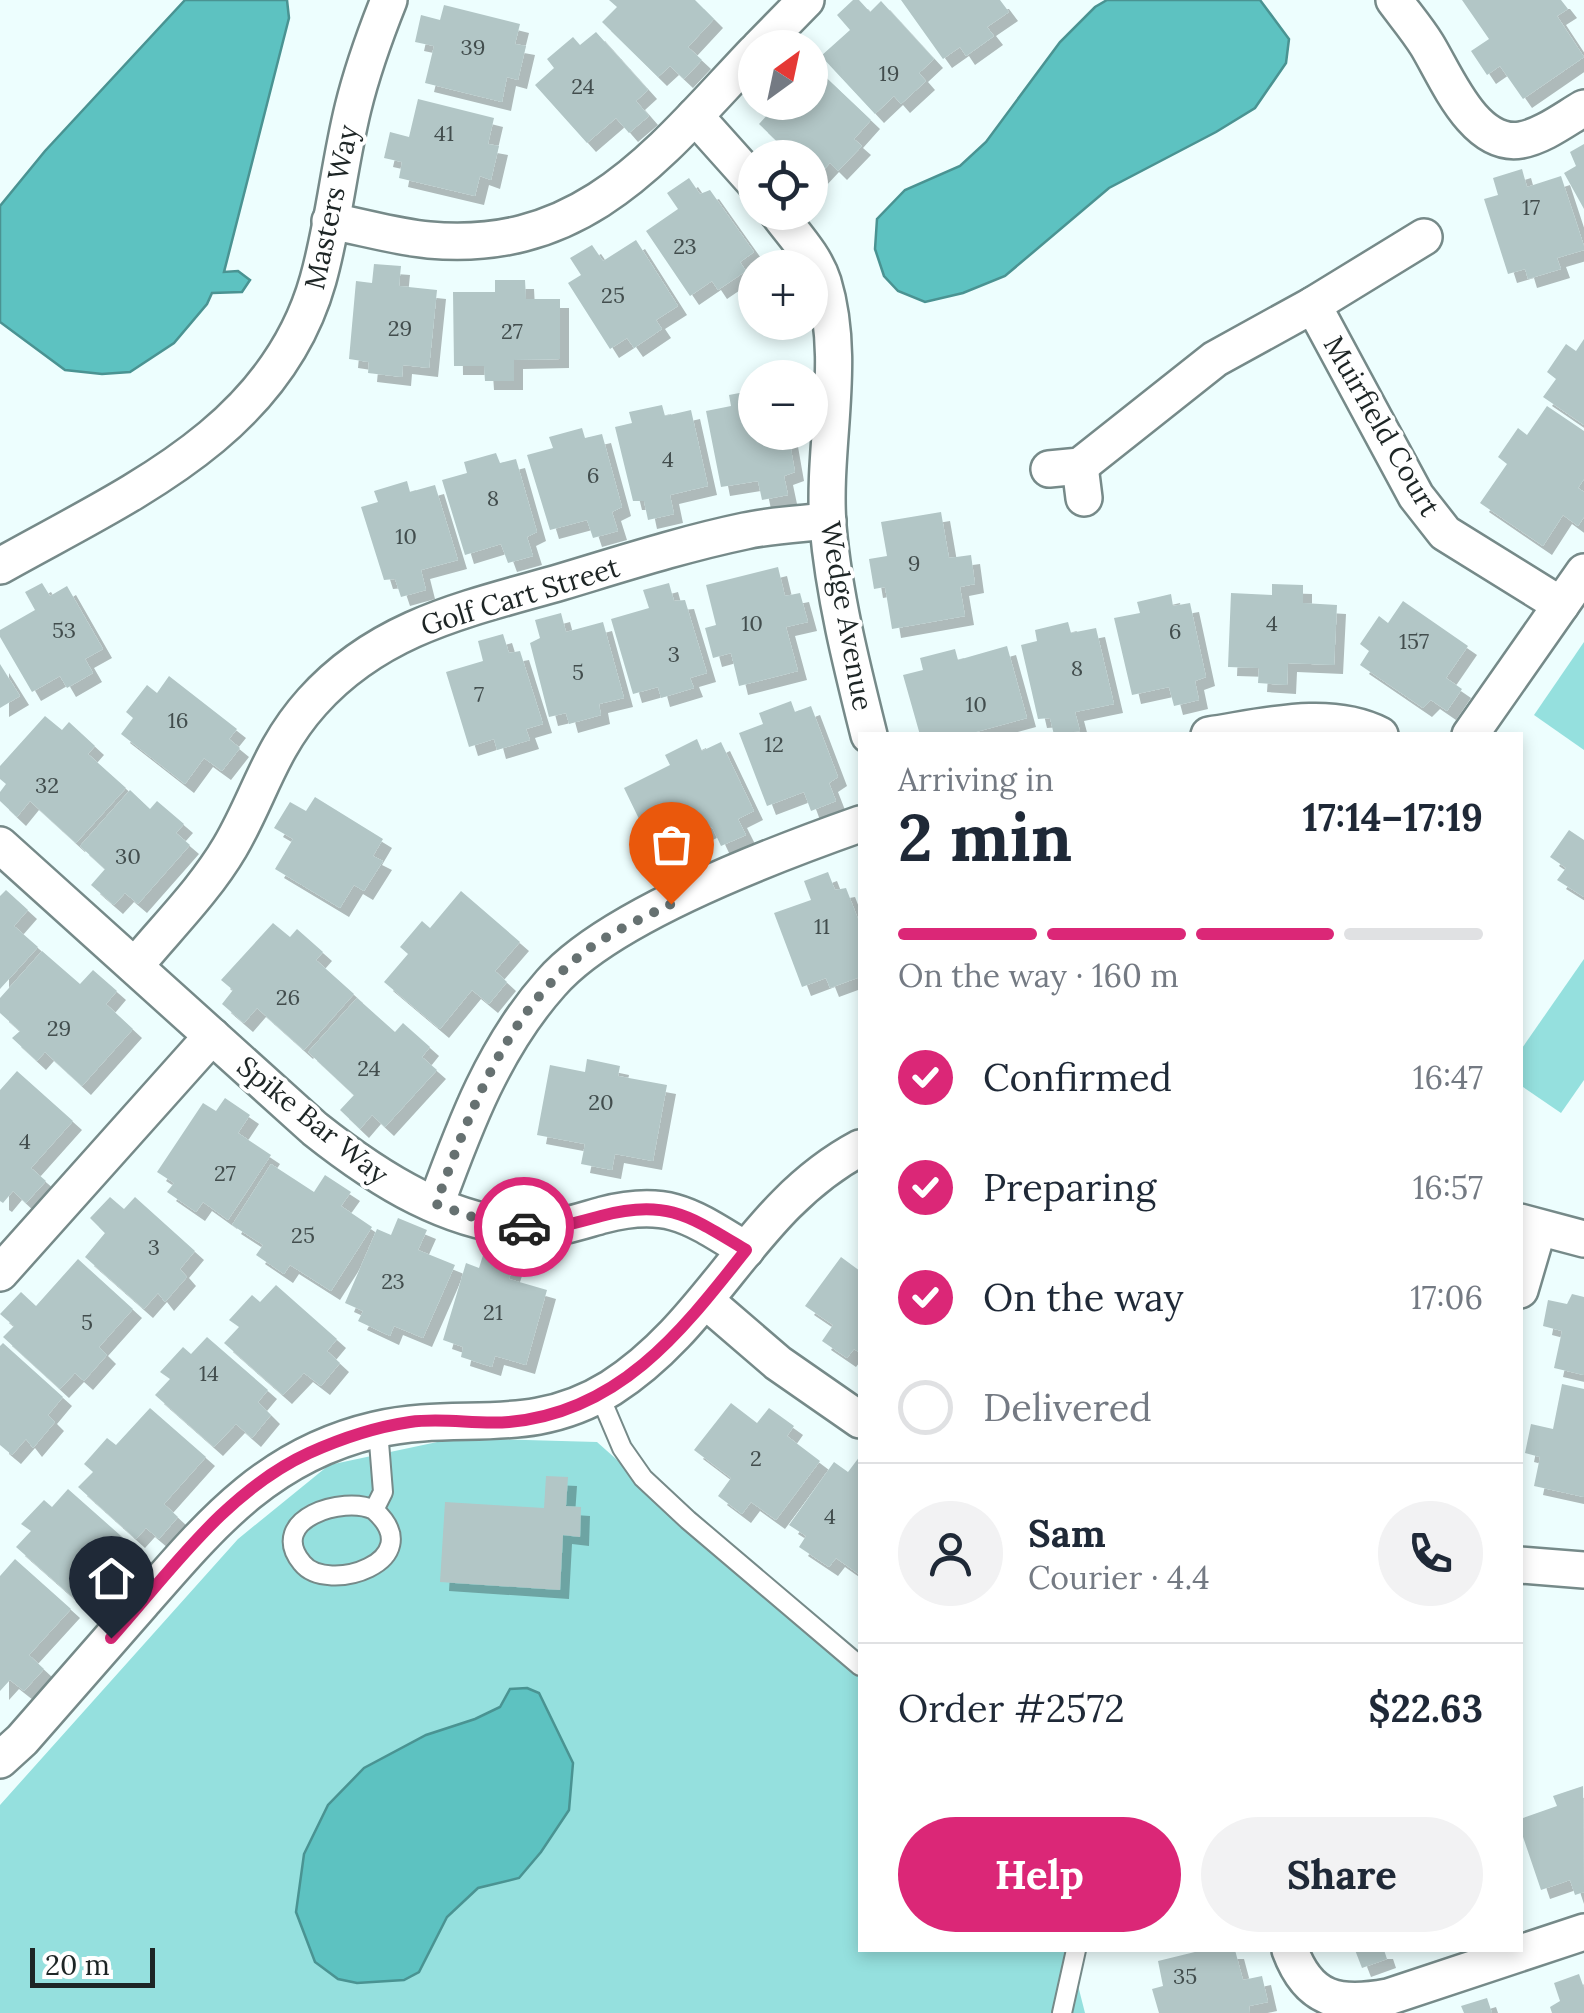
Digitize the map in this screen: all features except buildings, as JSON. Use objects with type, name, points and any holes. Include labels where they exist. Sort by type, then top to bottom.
[{"type":"street","name":"Masters Way","points":[[0,566],[184,461],[232,421],[259,390],[302,322],[317,283],[353,107],[389,0]]},
{"type":"street","points":[[777,30],[806,0]]},
{"type":"street","points":[[1394,0],[1423,39],[1460,104],[1479,125],[1500,139],[1520,140],[1584,108]]},
{"type":"street","points":[[330,221],[442,240],[506,236],[552,224],[598,203],[643,168],[738,70]]},
{"type":"street","points":[[695,116],[738,164]]},
{"type":"street","name":"Wedge Avenue","points":[[790,230],[810,256],[828,304],[832,412],[828,520],[842,615],[868,732]]},
{"type":"street","name":"Muirfield Court","points":[[1071,478],[1216,359],[1424,237]]},
{"type":"street","name":"Muirfield Court","points":[[1313,304],[1416,496],[1445,532],[1560,605]]},
{"type":"street","name":"Golf Cart Street","points":[[135,966],[230,847],[288,732],[335,678],[365,654],[410,628],[460,610],[746,530],[828,520]]},
{"type":"street","points":[[1472,732],[1584,572]]},
{"type":"street","points":[[1231,732],[1296,723],[1338,723],[1370,732]]},
{"type":"street","points":[[436,1204],[467,1122],[508,1040],[553,980],[577,958],[610,935],[671,904],[785,851],[858,825]]},
{"type":"street","name":"Spike Bar Way","points":[[0,845],[315,1130],[361,1166],[402,1191],[484,1221],[534,1228],[568,1226],[638,1208],[672,1210],[746,1250]]},
{"type":"street","points":[[4,1260],[212,1036]]},
{"type":"street","points":[[0,1760],[201,1537],[254,1485],[311,1452],[378,1430],[411,1422],[506,1422],[537,1418],[569,1409],[599,1394],[662,1351],[778,1210],[812,1177],[858,1149]]},
{"type":"street","points":[[1523,1269],[1529,1226],[1584,1239]]},
{"type":"street","points":[[706,1300],[778,1363],[858,1419]]},
{"type":"street","points":[[1523,1565],[1584,1570]]},
{"type":"street","points":[[1291,1952],[1298,1973],[1315,1989],[1334,2000],[1356,2003],[1388,1997],[1584,1932]]},
{"type":"lane","points":[[599,1394],[622,1448],[642,1478],[858,1664]]},
{"type":"lane","points":[[374,1510],[383,1492],[378,1430]]},
{"type":"lane","points":[[329,1509],[374,1510],[390,1529],[391,1544],[378,1565],[328,1576],[316,1574],[303,1565],[295,1552],[294,1540],[305,1516],[329,1509]]},
{"type":"lane","points":[[1062,2013],[1076,1952]]},
{"type":"shaded area","points":[[185,0],[287,0],[289,18],[224,272],[238,271],[250,280],[242,292],[212,293],[174,343],[130,372],[65,370],[0,322],[0,206],[45,151]]},
{"type":"shaded area","points":[[1107,0],[1260,0],[1289,39],[1286,63],[1255,108],[1109,188],[1005,276],[963,293],[925,302],[898,291],[884,276],[875,249],[877,219],[905,190],[960,166],[986,142],[1060,42]]},
{"type":"shaded area","points":[[1584,642],[1584,750],[1534,715]]},
{"type":"shaded area","points":[[1584,959],[1584,1080],[1561,1113],[1523,1087],[1523,1047]]},
{"type":"shaded area","points":[[456,1438],[597,1442],[858,1674],[858,1952],[1070,1952],[1085,2013],[0,2013],[0,1805],[238,1539],[329,1465]]},
{"type":"shaded area","points":[[527,1688],[539,1693],[573,1763],[569,1810],[519,1878],[478,1888],[447,1917],[419,1972],[404,1980],[357,1983],[338,1979],[315,1962],[296,1912],[304,1854],[328,1805],[364,1768],[426,1735],[500,1707],[510,1689]]},
{"type":"way so far","points":[[524,1227],[484,1221],[436,1204],[460,1136],[508,1040],[553,980],[610,935],[671,904]]},
{"type":"route","points":[[111,1638],[224,1512],[284,1465],[342,1440],[411,1422],[506,1422],[569,1409],[605,1392],[662,1351],[746,1250],[672,1210],[638,1208],[568,1226],[524,1227]]}]
